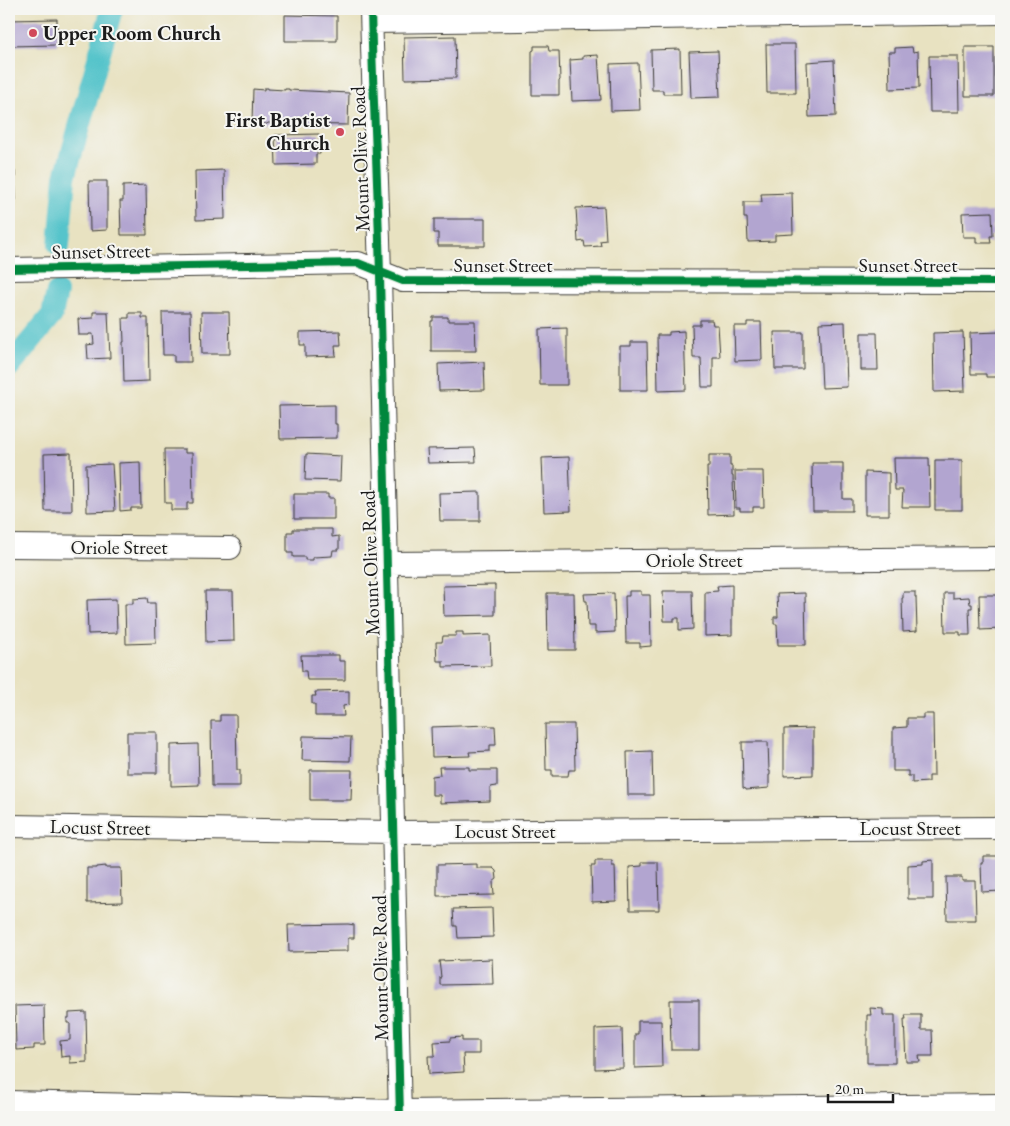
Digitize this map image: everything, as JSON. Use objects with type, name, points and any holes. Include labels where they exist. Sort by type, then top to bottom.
[{"type":"street","points":[[372,15],[1001,13]]},
{"type":"street","name":"Mount Olive Road","points":[[372,15],[400,1114]]},
{"type":"street","name":"Sunset Street","points":[[9,269],[358,263],[404,281],[1001,282]]},
{"type":"street","name":"Oriole Street","points":[[9,546],[230,548]]},
{"type":"street","name":"Oriole Street","points":[[386,563],[1001,558]]},
{"type":"street","name":"Locust Street","points":[[9,826],[394,832],[1001,828]]},
{"type":"street","points":[[9,1102],[400,1114],[1001,1105]]},
{"type":"building","points":[[285,15],[337,16],[337,41],[285,41]]},
{"type":"building","name":"Upper Room Church","points":[[57,19],[57,45],[9,46],[9,20]]},
{"type":"building","points":[[455,36],[456,78],[405,79],[404,37]]},
{"type":"building","points":[[766,44],[795,44],[796,93],[767,93]]},
{"type":"building","points":[[534,46],[548,46],[549,51],[559,51],[559,95],[532,95],[532,51]]},
{"type":"building","points":[[912,47],[913,52],[918,51],[919,88],[890,89],[889,52],[895,52],[895,48]]},
{"type":"building","points":[[965,47],[994,47],[994,96],[965,96]]},
{"type":"building","points":[[680,49],[681,94],[663,94],[663,90],[652,90],[651,50]]},
{"type":"building","points":[[718,51],[720,97],[691,98],[689,52]]},
{"type":"building","points":[[598,55],[601,100],[572,101],[570,60],[583,59],[583,56]]},
{"type":"building","points":[[929,56],[958,56],[959,112],[930,112]]},
{"type":"building","points":[[834,60],[836,116],[809,117],[807,62]]},
{"type":"building","points":[[638,63],[640,110],[611,111],[610,64]]},
{"type":"building","points":[[264,88],[349,93],[348,125],[283,125],[283,123],[262,124],[262,122],[252,122],[253,89],[264,90]]},
{"type":"building","points":[[319,134],[320,154],[316,154],[316,164],[276,165],[275,135]]},
{"type":"building","points":[[224,170],[225,219],[196,220],[195,171]]},
{"type":"building","points":[[15,171],[16,200],[9,200],[9,172]]},
{"type":"building","points":[[89,181],[107,181],[107,230],[90,231]]},
{"type":"building","points":[[146,185],[147,235],[121,235],[120,201],[123,201],[123,186]]},
{"type":"building","points":[[792,193],[793,234],[775,235],[775,241],[748,242],[747,218],[744,218],[744,202],[762,202],[761,194]]},
{"type":"building","points":[[604,207],[606,240],[600,241],[601,246],[585,247],[584,241],[578,242],[576,208]]},
{"type":"building","points":[[992,212],[993,236],[990,236],[991,243],[976,243],[976,237],[963,237],[962,213]]},
{"type":"building","points":[[434,219],[485,219],[485,246],[438,246],[438,233],[434,233]]},
{"type":"building","points":[[93,312],[108,312],[110,358],[88,359],[87,345],[94,344],[93,334],[79,335],[78,319],[93,318]]},
{"type":"building","points":[[162,312],[190,312],[191,362],[174,362],[174,355],[163,355]]},
{"type":"building","points":[[201,312],[229,312],[230,354],[202,354]]},
{"type":"building","points":[[129,313],[142,313],[142,318],[148,318],[149,381],[124,382],[123,318],[129,318]]},
{"type":"building","points":[[433,317],[448,317],[448,321],[475,321],[476,351],[431,351],[431,321],[433,321]]},
{"type":"building","points":[[700,320],[712,320],[713,325],[718,325],[720,357],[713,357],[713,387],[702,387],[701,358],[693,358],[692,325],[700,325]]},
{"type":"building","points":[[747,322],[761,322],[762,360],[735,361],[734,326],[747,326]]},
{"type":"building","points":[[845,322],[847,387],[822,388],[819,323]]},
{"type":"building","points":[[567,328],[567,385],[540,385],[539,329]]},
{"type":"building","points":[[340,331],[341,345],[335,345],[336,356],[305,357],[305,345],[300,345],[300,332]]},
{"type":"building","points":[[684,331],[686,390],[658,391],[657,335],[669,335],[669,332]]},
{"type":"building","points":[[774,332],[803,332],[803,369],[775,369]]},
{"type":"building","points":[[963,332],[965,391],[934,392],[933,333]]},
{"type":"building","points":[[1000,332],[1001,377],[971,374],[970,333]]},
{"type":"building","points":[[861,333],[877,333],[878,370],[861,370]]},
{"type":"building","points":[[631,342],[647,342],[648,390],[620,390],[620,346],[631,346]]},
{"type":"building","points":[[484,362],[485,390],[439,391],[438,364]]},
{"type":"building","points":[[335,405],[337,438],[280,439],[279,406]]},
{"type":"building","points":[[475,448],[476,462],[428,463],[427,449]]},
{"type":"building","points":[[164,449],[185,449],[185,453],[192,453],[193,503],[187,503],[187,510],[171,510],[171,503],[165,503]]},
{"type":"building","points":[[71,453],[72,511],[45,511],[44,454]]},
{"type":"building","points":[[306,454],[341,456],[340,481],[305,480]]},
{"type":"building","points":[[709,455],[730,455],[730,466],[732,466],[733,476],[734,514],[708,515],[707,467],[709,467]]},
{"type":"building","points":[[569,457],[571,511],[544,512],[542,458]]},
{"type":"building","points":[[894,458],[929,458],[930,507],[902,507],[903,490],[895,490]]},
{"type":"building","points":[[935,460],[962,460],[962,510],[935,510]]},
{"type":"building","points":[[140,462],[141,508],[120,511],[119,463]]},
{"type":"building","points":[[812,463],[843,463],[843,499],[852,499],[852,511],[813,511]]},
{"type":"building","points":[[112,464],[115,511],[87,512],[86,465]]},
{"type":"building","points":[[735,471],[763,471],[764,507],[753,507],[753,511],[740,511],[740,508],[736,508]]},
{"type":"building","points":[[865,472],[889,473],[889,515],[865,515]]},
{"type":"building","points":[[480,492],[480,521],[440,521],[439,493]]},
{"type":"building","points":[[294,494],[328,494],[328,498],[334,498],[334,519],[294,519]]},
{"type":"building","points":[[293,529],[332,529],[332,537],[339,536],[339,550],[333,550],[332,556],[313,557],[313,560],[305,560],[305,557],[293,557],[293,553],[287,553],[287,532],[293,532]]},
{"type":"building","points":[[495,585],[495,615],[444,616],[443,586]]},
{"type":"building","points":[[732,585],[732,635],[705,636],[705,592],[718,591],[717,586]]},
{"type":"building","points":[[205,591],[233,591],[234,641],[206,642]]},
{"type":"building","points":[[629,591],[641,591],[641,595],[650,595],[651,646],[640,647],[640,643],[626,643],[625,596],[629,596]]},
{"type":"building","points":[[663,591],[692,591],[693,629],[679,630],[679,618],[674,618],[674,621],[664,621]]},
{"type":"building","points":[[903,592],[915,592],[917,631],[903,632]]},
{"type":"building","points":[[547,593],[574,593],[575,650],[548,650]]},
{"type":"building","points":[[614,593],[615,632],[595,633],[595,626],[588,626],[587,601],[585,601],[584,594]]},
{"type":"building","points":[[805,593],[806,645],[778,645],[777,624],[774,624],[774,617],[778,617],[777,594]]},
{"type":"building","points":[[944,593],[953,593],[953,598],[969,597],[970,604],[972,604],[972,608],[969,608],[970,635],[960,635],[960,632],[945,632]]},
{"type":"building","points":[[979,595],[1001,595],[1001,629],[980,630]]},
{"type":"building","points":[[147,598],[148,603],[155,603],[156,643],[126,644],[125,604],[133,604],[133,599]]},
{"type":"building","points":[[116,599],[117,633],[88,634],[87,600]]},
{"type":"building","points":[[456,632],[463,632],[463,636],[490,635],[491,666],[443,667],[443,661],[437,661],[436,642],[442,642],[443,636],[456,636]]},
{"type":"building","points":[[301,655],[339,655],[339,661],[345,661],[345,680],[307,680],[306,671],[302,671]]},
{"type":"building","points":[[349,691],[349,705],[343,706],[344,716],[315,716],[315,704],[312,704],[312,696],[316,696],[315,692]]},
{"type":"building","points":[[923,714],[933,714],[934,776],[929,776],[929,782],[912,783],[912,776],[908,776],[908,771],[893,771],[893,728],[907,727],[907,718],[923,718]]},
{"type":"building","points":[[220,715],[236,715],[237,770],[240,770],[240,786],[212,786],[211,721],[220,721]]},
{"type":"building","points":[[545,724],[574,724],[575,770],[569,770],[568,776],[552,776],[552,770],[546,770]]},
{"type":"building","points":[[495,726],[496,745],[490,745],[490,751],[469,752],[470,756],[432,757],[431,727]]},
{"type":"building","points":[[813,728],[813,775],[784,776],[784,729]]},
{"type":"building","points":[[127,732],[157,732],[157,773],[127,773]]},
{"type":"building","points":[[303,736],[351,737],[350,761],[302,760]]},
{"type":"building","points":[[742,742],[768,742],[769,788],[746,790],[743,788]]},
{"type":"building","points":[[198,744],[199,785],[171,786],[171,745]]},
{"type":"building","points":[[652,751],[653,795],[628,795],[627,752]]},
{"type":"building","points":[[439,767],[469,767],[469,770],[497,770],[497,786],[490,787],[490,801],[440,803],[440,795],[432,795],[432,776],[440,775]]},
{"type":"building","points":[[310,770],[352,770],[351,800],[310,800]]},
{"type":"building","points":[[983,856],[1000,856],[1001,891],[982,892],[981,863],[983,863]]},
{"type":"building","points":[[933,860],[933,899],[908,899],[908,865],[923,864],[923,861]]},
{"type":"building","points":[[595,861],[612,861],[612,866],[615,866],[616,901],[592,902],[591,866],[595,866]]},
{"type":"building","points":[[642,862],[658,862],[659,910],[630,910],[629,867],[642,866]]},
{"type":"building","points":[[477,864],[477,868],[493,868],[496,871],[497,879],[493,882],[494,895],[437,896],[437,865]]},
{"type":"building","points":[[106,866],[106,868],[121,868],[122,902],[87,903],[87,868]]},
{"type":"building","points":[[946,877],[962,877],[962,881],[975,881],[976,920],[947,920]]},
{"type":"building","points":[[492,908],[493,937],[458,938],[457,926],[454,926],[453,909]]},
{"type":"building","points":[[288,925],[354,925],[354,938],[348,938],[348,951],[289,952]]},
{"type":"building","points":[[492,959],[493,984],[440,985],[439,961]]},
{"type":"building","points":[[670,1000],[699,1000],[699,1050],[671,1050]]},
{"type":"building","points":[[44,1005],[45,1045],[34,1045],[34,1049],[16,1050],[15,1006]]},
{"type":"building","points":[[870,1008],[883,1009],[883,1015],[895,1015],[895,1063],[867,1063],[867,1015],[871,1015]]},
{"type":"building","points":[[86,1012],[87,1062],[70,1063],[70,1056],[61,1057],[60,1041],[70,1040],[70,1023],[67,1023],[67,1018],[69,1018],[69,1013]]},
{"type":"building","points":[[905,1015],[921,1015],[921,1030],[932,1030],[933,1056],[919,1056],[920,1062],[906,1062]]},
{"type":"building","points":[[638,1021],[661,1021],[662,1067],[635,1068],[635,1034],[638,1034]]},
{"type":"building","points":[[622,1028],[623,1068],[595,1069],[595,1029]]},
{"type":"building","points":[[462,1037],[462,1041],[479,1041],[479,1054],[463,1054],[464,1072],[429,1074],[428,1056],[435,1056],[434,1042],[450,1041],[450,1038]]},
{"type":"waterway","points":[[59,245],[65,177],[112,9]]},
{"type":"waterway","points":[[9,367],[52,315],[57,292]]},
{"type":"cycle path","points":[[371,9],[380,276],[400,1117]]},
{"type":"cycle path","points":[[9,269],[358,263],[403,281],[1001,282]]},
{"type":"place","name":"Upper Room Church","points":[[33,33]]},
{"type":"place","name":"First Baptist Church","points":[[340,132]]}]
